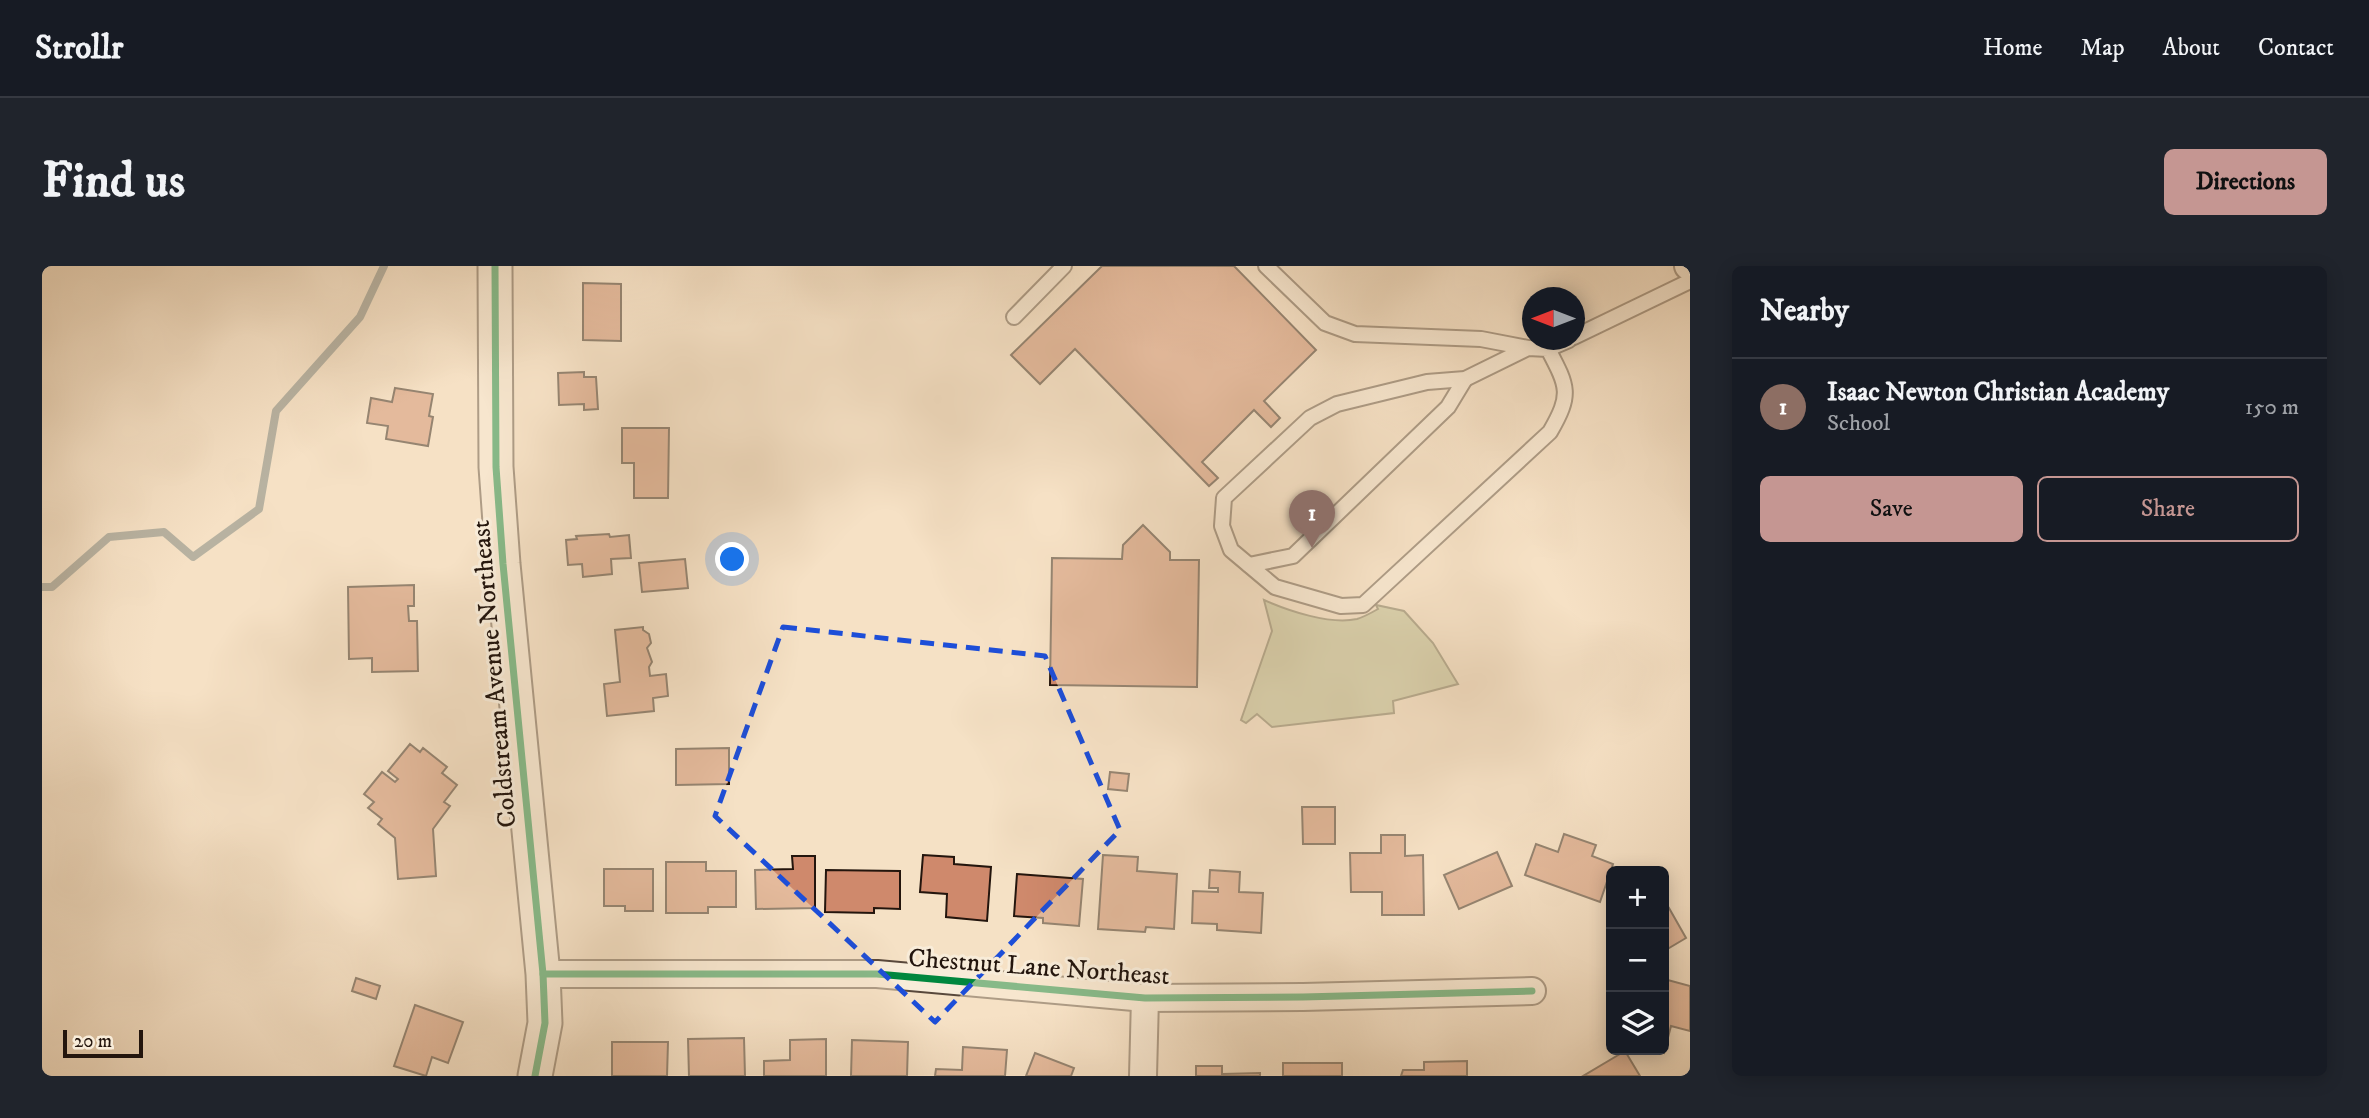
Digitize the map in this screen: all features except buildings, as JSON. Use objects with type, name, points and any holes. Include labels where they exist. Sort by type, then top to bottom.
[{"type":"street","name":"Coldstream Avenue Northeast","points":[[495,266],[496,467],[543,974],[545,1023],[535,1076]]},
{"type":"street","name":"Chestnut Lane Northeast","points":[[543,974],[877,974],[1145,998],[1532,991]]},
{"type":"street","points":[[1143,1076],[1145,998]]},
{"type":"lane","points":[[1014,317],[1064,266]]},
{"type":"lane","points":[[1266,266],[1325,323],[1355,334],[1481,339],[1522,347]]},
{"type":"lane","points":[[1585,332],[1690,281]]},
{"type":"lane","points":[[1524,350],[1465,379],[1427,382],[1337,404],[1310,418],[1224,498],[1222,526],[1231,550],[1275,587],[1341,606],[1363,605],[1550,432],[1563,409],[1565,381],[1549,350]]},
{"type":"lane","points":[[1249,565],[1293,556],[1448,407],[1465,379]]},
{"type":"highlighted area","points":[[783,627],[1045,656],[1120,830],[935,1022],[715,816]]},
{"type":"green space","points":[[1264,600],[1322,619],[1360,618],[1378,609],[1376,605],[1404,611],[1433,643],[1458,684],[1393,701],[1394,713],[1272,727],[1257,714],[1246,723],[1241,720],[1272,631]]},
{"type":"waterway","points":[[42,587],[52,587],[109,537],[164,532],[193,557],[259,509],[276,411],[360,317],[384,266]]},
{"type":"cycle path","points":[[495,266],[496,467],[543,974],[545,1023],[535,1076]]},
{"type":"cycle path","points":[[543,974],[877,974],[1145,998],[1532,991]]},
{"type":"place","name":"Isaac Newton Christian Academy","points":[[1312,548]]}]
